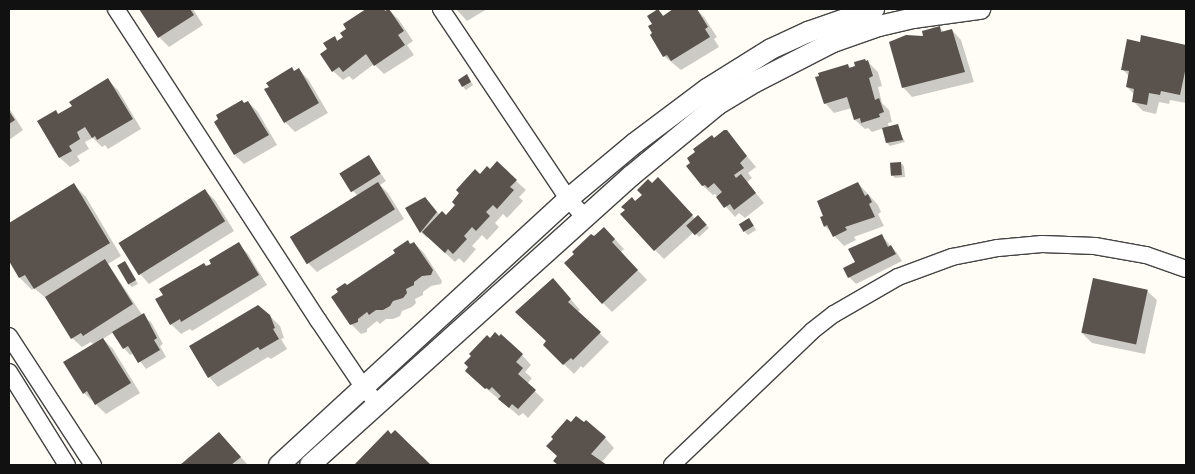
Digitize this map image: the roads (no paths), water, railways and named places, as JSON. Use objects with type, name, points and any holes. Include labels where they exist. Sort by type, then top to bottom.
[{"type":"street","points":[[116,9],[364,388],[378,404]]},
{"type":"street","points":[[441,9],[568,199],[585,217]]},
{"type":"street","points":[[279,465],[568,199],[635,143],[728,75],[771,49],[808,32],[874,9]]},
{"type":"street","points":[[310,465],[630,176],[717,105],[787,65],[833,42],[879,26],[942,13],[980,9]]},
{"type":"street","points":[[672,465],[812,331],[834,314],[898,277],[952,257],[998,248],[1042,244],[1096,246],[1146,256],[1186,269]]},
{"type":"street","points":[[9,336],[93,465]]},
{"type":"street","points":[[9,372],[67,465]]}]
